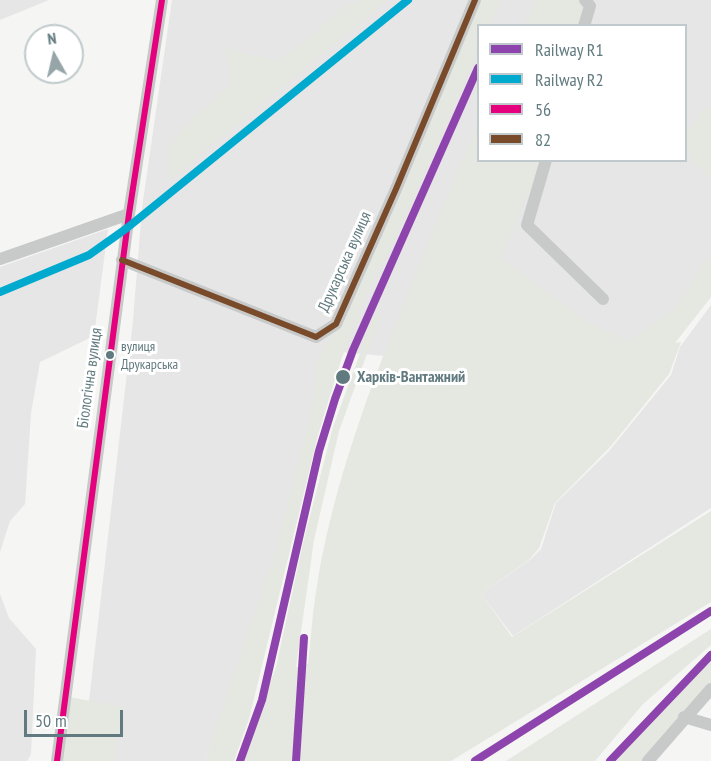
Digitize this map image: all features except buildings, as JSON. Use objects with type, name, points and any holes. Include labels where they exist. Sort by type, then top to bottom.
[{"type":"street","name":"Біологічна вулиця","points":[[57,761],[122,260],[162,0]]},
{"type":"street","name":"Друкарська вулиця","points":[[122,260],[316,337],[336,324],[396,189],[475,0]]},
{"type":"street","points":[[585,0],[590,6],[585,24]]},
{"type":"street","points":[[545,162],[527,225],[603,299]]},
{"type":"street","points":[[0,259],[129,214]]},
{"type":"street","points":[[648,761],[684,717],[711,689]]},
{"type":"street","points":[[684,717],[711,725]]},
{"type":"shaded area","points":[[0,0],[49,0],[0,20]]},
{"type":"shaded area","points":[[172,0],[711,0],[711,289],[671,348],[529,370],[332,351],[270,572],[205,761],[82,761],[133,321],[142,208]]},
{"type":"shaded area","points":[[360,0],[388,0],[170,179],[168,156],[176,137],[230,85],[230,66],[223,48],[276,61],[313,35],[338,10]]},
{"type":"shaded area","points":[[474,0],[501,0],[490,24],[477,24],[477,54],[395,239],[366,295],[341,360],[318,435],[249,719],[234,761],[205,761],[277,547],[314,402],[316,363],[337,325]]},
{"type":"shaded area","points":[[536,0],[580,0],[592,24],[525,24]]},
{"type":"shaded area","points":[[706,106],[711,106],[711,178],[692,161],[687,133]]},
{"type":"shaded area","points":[[477,128],[477,162],[541,162],[501,259],[594,326],[629,341],[675,310],[711,252],[711,297],[675,343],[681,342],[669,374],[611,446],[555,503],[539,548],[530,559],[481,594],[512,637],[711,511],[711,602],[451,761],[242,761],[276,667],[303,543],[333,427],[375,313],[381,315],[339,431],[314,540],[296,667],[308,664],[322,557],[339,487],[360,419],[457,173]]},
{"type":"shaded area","points":[[108,229],[94,336],[40,362],[31,413],[25,504],[10,521],[0,552],[0,267]]},
{"type":"shaded area","points":[[711,305],[711,508],[513,636],[481,594],[531,559],[541,549],[556,503],[609,451],[671,375],[680,347]]},
{"type":"shaded area","points":[[0,594],[9,618],[36,649],[31,754],[27,761],[0,761]]},
{"type":"shaded area","points":[[711,629],[711,645],[643,704],[595,761],[506,761]]},
{"type":"shaded area","points":[[711,659],[711,693],[648,761],[615,761]]},
{"type":"shaded area","points":[[64,696],[122,707],[113,761],[54,761]]},
{"type":"rail line","name":"R2","points":[[0,292],[89,255],[127,228],[408,0]]},
{"type":"rail line","name":"R1","points":[[240,761],[262,700],[319,451],[335,399],[353,350],[477,70]]},
{"type":"rail line","name":"R1","points":[[475,761],[711,611]]},
{"type":"rail line","name":"R1","points":[[296,761],[304,638]]},
{"type":"rail line","name":"R1","points":[[610,761],[711,655]]},
{"type":"transit line","name":"56","points":[[57,761],[129,214],[162,0]]},
{"type":"transit line","name":"82","points":[[122,260],[316,337],[336,324],[396,189],[475,0]]},
{"type":"place","name":"вулиця Друкарська","points":[[110,355]]},
{"type":"place","name":"Харків-Вантажний","points":[[343,377]]}]
